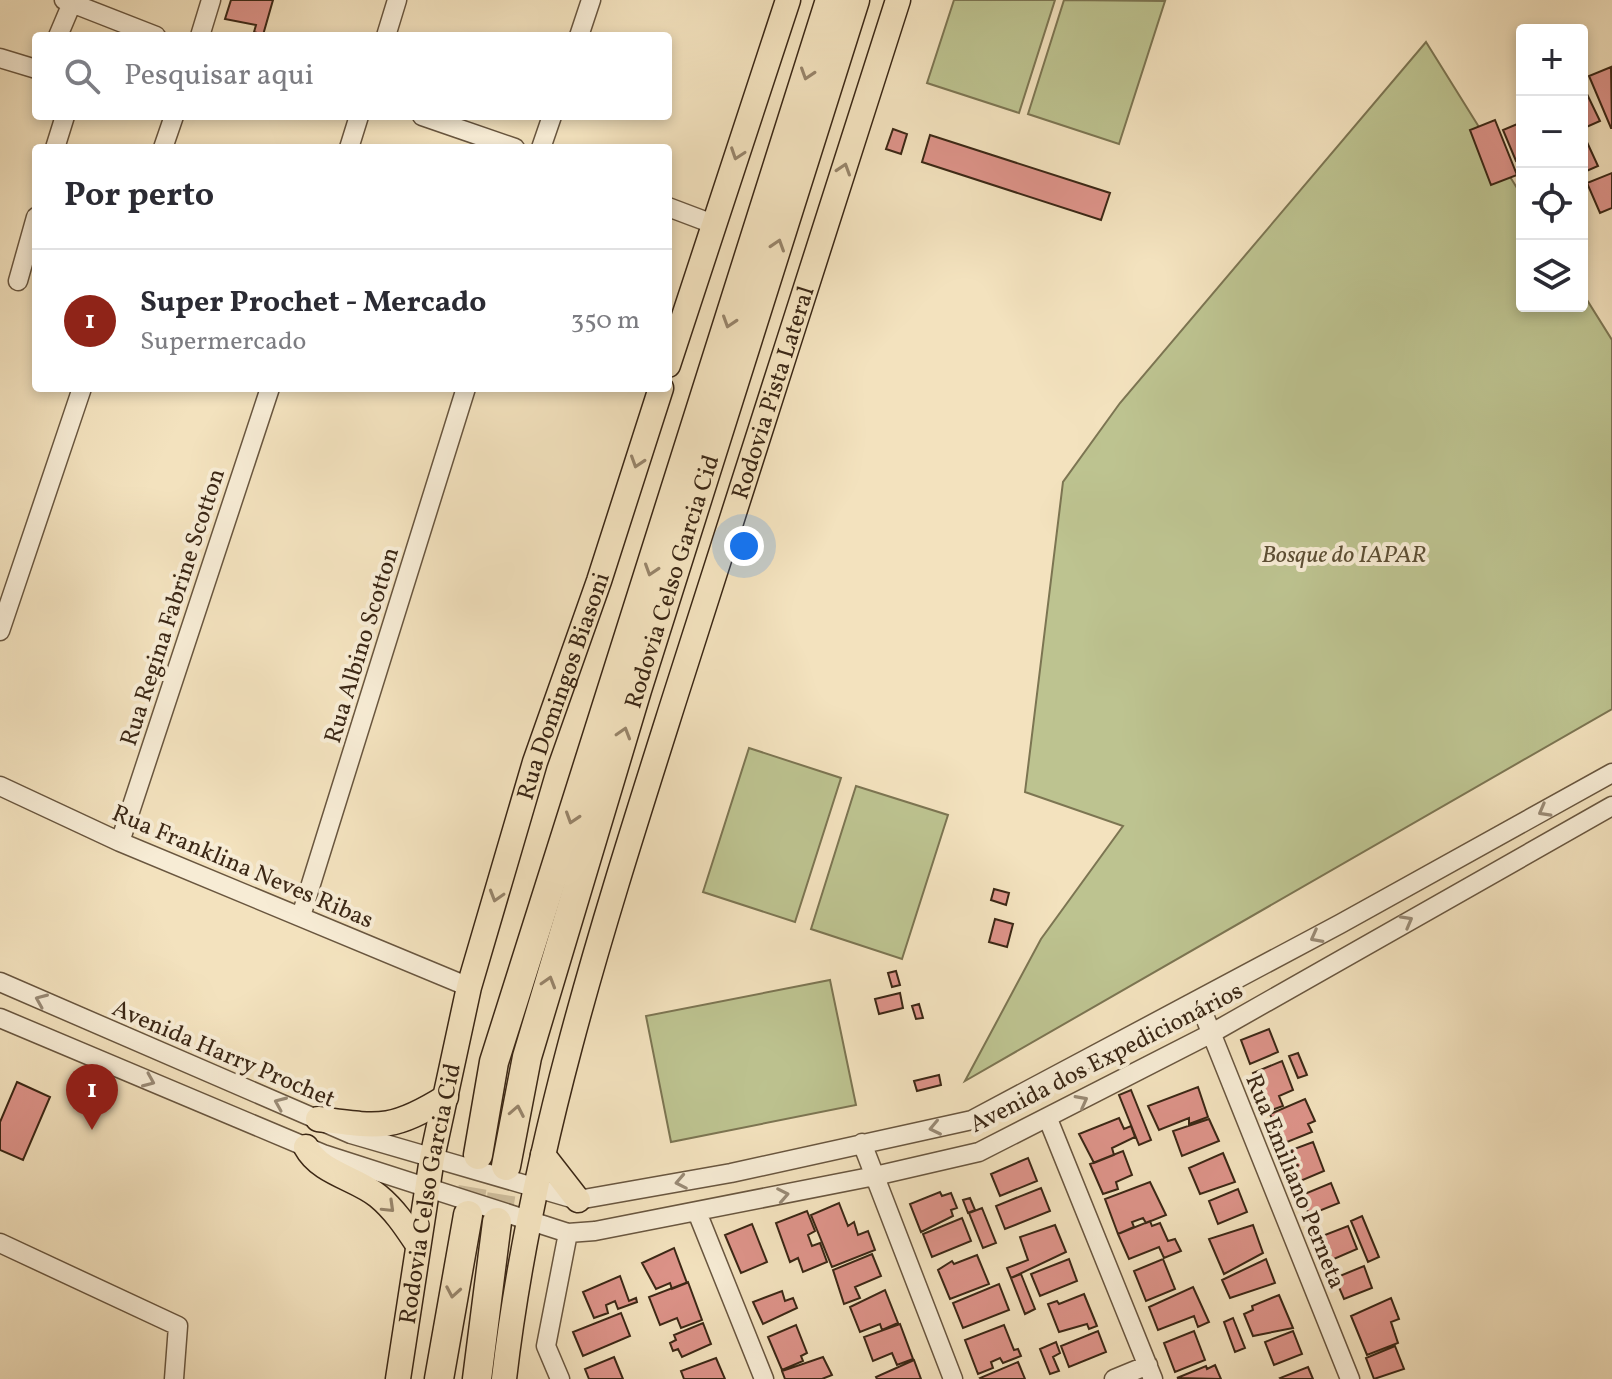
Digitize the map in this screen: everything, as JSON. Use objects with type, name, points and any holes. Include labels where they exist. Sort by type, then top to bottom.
[{"type":"highway","name":"Rodovia Celso Garcia Cid","points":[[478,1155],[494,1062],[830,0]]},
{"type":"highway","name":"Rodovia Celso Garcia Cid","points":[[506,1166],[527,1057],[637,690],[855,0]]},
{"type":"highway","name":"Rodovia Celso Garcia Cid","points":[[439,1379],[468,1215]]},
{"type":"highway","points":[[477,1379],[497,1222]]},
{"type":"main road","points":[[672,352],[788,0]]},
{"type":"main road","name":"Rodovia Pista Lateral","points":[[543,1155],[633,830],[898,0]]},
{"type":"main road","name":"Rua Domingos Biasoni","points":[[469,987],[535,762],[599,581],[660,392]]},
{"type":"main road","name":"Rodovia Celso Garcia Cid","points":[[398,1379],[432,1158],[469,987]]},
{"type":"main road","points":[[318,1119],[376,1127],[412,1118],[446,1097]]},
{"type":"main road","points":[[306,1147],[316,1162],[376,1194],[397,1214],[418,1245]]},
{"type":"main road","points":[[504,1379],[543,1155]]},
{"type":"main road","points":[[543,1155],[578,1200]]},
{"type":"street","points":[[201,32],[211,0]]},
{"type":"street","points":[[387,32],[397,0]]},
{"type":"street","points":[[580,32],[591,0]]},
{"type":"street","points":[[59,32],[68,2],[146,32]]},
{"type":"street","points":[[0,58],[32,68]]},
{"type":"street","points":[[56,144],[64,120]]},
{"type":"street","points":[[164,144],[173,120]]},
{"type":"street","points":[[350,144],[358,120]]},
{"type":"street","points":[[434,120],[503,144]]},
{"type":"street","points":[[542,144],[551,120]]},
{"type":"street","points":[[672,209],[713,224]]},
{"type":"street","points":[[18,281],[32,231]]},
{"type":"street","points":[[0,631],[81,392]]},
{"type":"street","name":"Rua Regina Fabrine Scotton","points":[[120,842],[269,392]]},
{"type":"street","name":"Rua Albino Scotton","points":[[301,916],[465,392]]},
{"type":"street","name":"Avenida dos Expedicionários","points":[[538,1189],[578,1200],[731,1173],[972,1120],[1612,773]]},
{"type":"street","name":"Rua Franklina Neves Ribas","points":[[0,786],[120,842],[469,987]]},
{"type":"street","name":"Avenida dos Expedicionários","points":[[427,1188],[568,1233],[697,1212],[979,1152],[1212,1033],[1612,806]]},
{"type":"street","name":"Avenida Harry Prochet","points":[[0,982],[377,1143],[538,1189]]},
{"type":"street","name":"Rua Emiliano Perneta","points":[[1198,1000],[1350,1379]]},
{"type":"street","points":[[0,1018],[306,1147],[427,1188]]},
{"type":"street","points":[[306,1147],[318,1119]]},
{"type":"street","points":[[1048,1119],[1150,1372],[1114,1379]]},
{"type":"street","points":[[862,1143],[953,1379]]},
{"type":"street","points":[[697,1212],[764,1379]]},
{"type":"street","points":[[545,1379],[546,1346],[568,1233]]},
{"type":"street","points":[[0,1243],[178,1326],[174,1379]]},
{"type":"street","points":[[546,1346],[560,1379]]},
{"type":"green space","points":[[954,0],[1055,0],[1019,113],[927,83]]},
{"type":"green space","points":[[1064,0],[1165,1],[1119,144],[1028,114]]},
{"type":"green space","name":"Bosque do IAPAR","points":[[1426,42],[1516,186],[1516,312],[1588,312],[1588,302],[1612,340],[1612,709],[965,1081],[1041,939],[1123,826],[1025,792],[1063,482],[1120,403]]},
{"type":"green space","points":[[749,748],[841,778],[795,922],[703,892]]},
{"type":"green space","points":[[856,786],[948,815],[902,959],[811,929]]},
{"type":"green space","points":[[830,980],[856,1105],[671,1142],[646,1016]]},
{"type":"building","points":[[231,0],[273,0],[264,32],[254,32],[256,25],[225,19]]},
{"type":"building","points":[[1611,67],[1612,128],[1589,76]]},
{"type":"building","points":[[1588,96],[1600,121],[1588,126]]},
{"type":"building","points":[[1495,120],[1516,175],[1491,185],[1470,130]]},
{"type":"building","points":[[1516,125],[1516,161],[1503,130]]},
{"type":"building","points":[[893,129],[907,134],[901,154],[886,149]]},
{"type":"building","points":[[930,135],[1110,193],[1101,220],[922,162]]},
{"type":"building","points":[[1588,144],[1598,166],[1588,170]]},
{"type":"building","points":[[1612,173],[1612,208],[1600,213],[1588,183]]},
{"type":"building","points":[[994,889],[1009,893],[1006,905],[991,900]]},
{"type":"building","points":[[995,919],[1013,924],[1007,947],[989,942]]},
{"type":"building","points":[[896,971],[900,985],[892,987],[888,973]]},
{"type":"building","points":[[900,993],[903,1008],[879,1014],[875,999]]},
{"type":"building","points":[[919,1004],[923,1018],[916,1019],[912,1006]]},
{"type":"building","points":[[1269,1029],[1278,1052],[1250,1064],[1241,1040]]},
{"type":"building","points":[[1298,1053],[1307,1075],[1298,1078],[1289,1056]]},
{"type":"building","points":[[1282,1061],[1293,1090],[1279,1096],[1283,1106],[1269,1111],[1253,1073]]},
{"type":"building","points":[[939,1075],[941,1085],[917,1091],[914,1081]]},
{"type":"building","points":[[17,1082],[50,1097],[23,1160],[0,1150],[0,1122]]},
{"type":"building","points":[[1198,1087],[1208,1117],[1189,1124],[1189,1118],[1159,1130],[1148,1106]]},
{"type":"building","points":[[1131,1090],[1151,1140],[1139,1145],[1119,1095]]},
{"type":"building","points":[[1305,1099],[1315,1121],[1308,1124],[1312,1132],[1282,1144],[1270,1114]]},
{"type":"building","points":[[1119,1118],[1124,1129],[1131,1126],[1135,1137],[1112,1148],[1114,1155],[1094,1163],[1079,1134]]},
{"type":"building","points":[[1209,1119],[1219,1141],[1182,1156],[1173,1131]]},
{"type":"building","points":[[1313,1142],[1324,1171],[1298,1182],[1286,1152]]},
{"type":"building","points":[[1123,1151],[1132,1175],[1116,1182],[1118,1189],[1103,1194],[1090,1164]]},
{"type":"building","points":[[1223,1153],[1235,1182],[1200,1194],[1189,1168]]},
{"type":"building","points":[[1028,1158],[1037,1181],[1000,1196],[991,1174]]},
{"type":"building","points":[[1150,1182],[1166,1215],[1146,1223],[1143,1218],[1132,1222],[1134,1227],[1118,1234],[1105,1199]]},
{"type":"building","points":[[1331,1183],[1339,1203],[1309,1215],[1302,1195]]},
{"type":"building","points":[[1041,1188],[1050,1211],[1005,1229],[996,1206]]},
{"type":"building","points":[[1238,1189],[1247,1212],[1218,1224],[1209,1201]]},
{"type":"building","points":[[940,1192],[942,1196],[951,1193],[957,1208],[951,1210],[953,1216],[921,1232],[910,1204]]},
{"type":"building","points":[[970,1198],[975,1210],[968,1213],[963,1200]]},
{"type":"building","points":[[839,1203],[848,1226],[854,1222],[858,1235],[868,1231],[875,1250],[832,1267],[811,1215]]},
{"type":"building","points":[[982,1208],[996,1243],[983,1248],[969,1213]]},
{"type":"building","points":[[807,1211],[815,1231],[808,1235],[812,1246],[820,1243],[827,1262],[803,1272],[798,1258],[790,1262],[776,1223]]},
{"type":"building","points":[[1362,1216],[1379,1257],[1368,1262],[1351,1221]]},
{"type":"building","points":[[962,1218],[971,1241],[932,1257],[923,1234]]},
{"type":"building","points":[[1150,1221],[1152,1226],[1160,1223],[1168,1241],[1175,1239],[1181,1251],[1164,1258],[1159,1247],[1129,1259],[1118,1234]]},
{"type":"building","points":[[752,1224],[767,1262],[741,1273],[725,1235]]},
{"type":"building","points":[[1055,1225],[1066,1252],[1011,1278],[1007,1268],[1028,1260],[1020,1237]]},
{"type":"building","points":[[1253,1225],[1263,1253],[1224,1274],[1209,1239]]},
{"type":"building","points":[[1348,1226],[1357,1249],[1327,1262],[1317,1238]]},
{"type":"building","points":[[674,1248],[687,1283],[672,1289],[670,1283],[656,1289],[642,1263]]},
{"type":"building","points":[[872,1254],[881,1276],[855,1287],[860,1298],[844,1304],[833,1270]]},
{"type":"building","points":[[977,1255],[989,1284],[950,1299],[938,1270],[952,1261],[954,1264]]},
{"type":"building","points":[[1069,1259],[1077,1281],[1040,1296],[1031,1274]]},
{"type":"building","points":[[1163,1259],[1175,1289],[1146,1301],[1134,1271]]},
{"type":"building","points":[[1266,1259],[1275,1283],[1230,1298],[1222,1280]]},
{"type":"building","points":[[1364,1266],[1372,1288],[1344,1299],[1335,1278]]},
{"type":"building","points":[[1021,1274],[1035,1309],[1025,1314],[1011,1278]]},
{"type":"building","points":[[620,1276],[629,1301],[636,1298],[637,1302],[618,1309],[615,1301],[606,1305],[608,1313],[594,1318],[583,1292]]},
{"type":"building","points":[[688,1282],[702,1320],[681,1328],[677,1318],[660,1325],[649,1297]]},
{"type":"building","points":[[999,1284],[1009,1310],[963,1328],[953,1303]]},
{"type":"building","points":[[1193,1287],[1209,1322],[1198,1327],[1194,1316],[1158,1330],[1149,1307]]},
{"type":"building","points":[[885,1290],[898,1323],[882,1330],[880,1324],[860,1332],[850,1307]]},
{"type":"building","points":[[782,1291],[785,1301],[793,1298],[797,1308],[763,1324],[753,1302]]},
{"type":"building","points":[[1084,1294],[1097,1326],[1089,1329],[1087,1324],[1059,1332],[1048,1304],[1057,1301],[1059,1304]]},
{"type":"building","points":[[1279,1295],[1293,1328],[1253,1336],[1244,1314],[1253,1310],[1252,1306]]},
{"type":"building","points":[[1391,1298],[1399,1319],[1391,1322],[1398,1343],[1367,1355],[1351,1316]]},
{"type":"building","points":[[621,1313],[630,1336],[583,1356],[573,1332]]},
{"type":"building","points":[[1233,1318],[1245,1348],[1235,1352],[1224,1322]]},
{"type":"building","points":[[703,1323],[711,1344],[682,1357],[678,1349],[673,1351],[670,1343],[676,1340],[674,1335]]},
{"type":"building","points":[[900,1324],[913,1359],[897,1365],[892,1353],[873,1361],[864,1337]]},
{"type":"building","points":[[796,1325],[807,1353],[801,1356],[803,1361],[782,1370],[768,1337]]},
{"type":"building","points":[[1004,1325],[1014,1350],[1018,1349],[1021,1356],[1003,1363],[1000,1358],[991,1362],[993,1368],[978,1374],[965,1340]]},
{"type":"building","points":[[1098,1331],[1106,1352],[1069,1367],[1061,1346]]},
{"type":"building","points":[[1194,1331],[1205,1360],[1175,1372],[1164,1343]]},
{"type":"building","points":[[1293,1331],[1302,1354],[1274,1365],[1265,1342]]},
{"type":"building","points":[[1056,1342],[1060,1353],[1053,1357],[1059,1371],[1050,1374],[1040,1349]]},
{"type":"building","points":[[1395,1346],[1404,1369],[1374,1379],[1366,1358]]},
{"type":"building","points":[[614,1357],[623,1379],[589,1379],[585,1369]]},
{"type":"building","points":[[823,1357],[832,1375],[822,1379],[785,1379],[782,1371]]},
{"type":"building","points":[[716,1358],[725,1379],[684,1379],[681,1371]]},
{"type":"building","points":[[914,1360],[921,1379],[876,1377]]},
{"type":"building","points":[[1018,1362],[1025,1379],[980,1378]]},
{"type":"building","points":[[1215,1365],[1221,1379],[1177,1378],[1206,1366],[1207,1369]]},
{"type":"building","points":[[1308,1367],[1313,1379],[1280,1378]]},
{"type":"tunnel","points":[[468,1215],[478,1155]]},
{"type":"tunnel","points":[[497,1222],[506,1166]]},
{"type":"place","name":"Super Prochet - Mercado","points":[[92,1130]]}]
